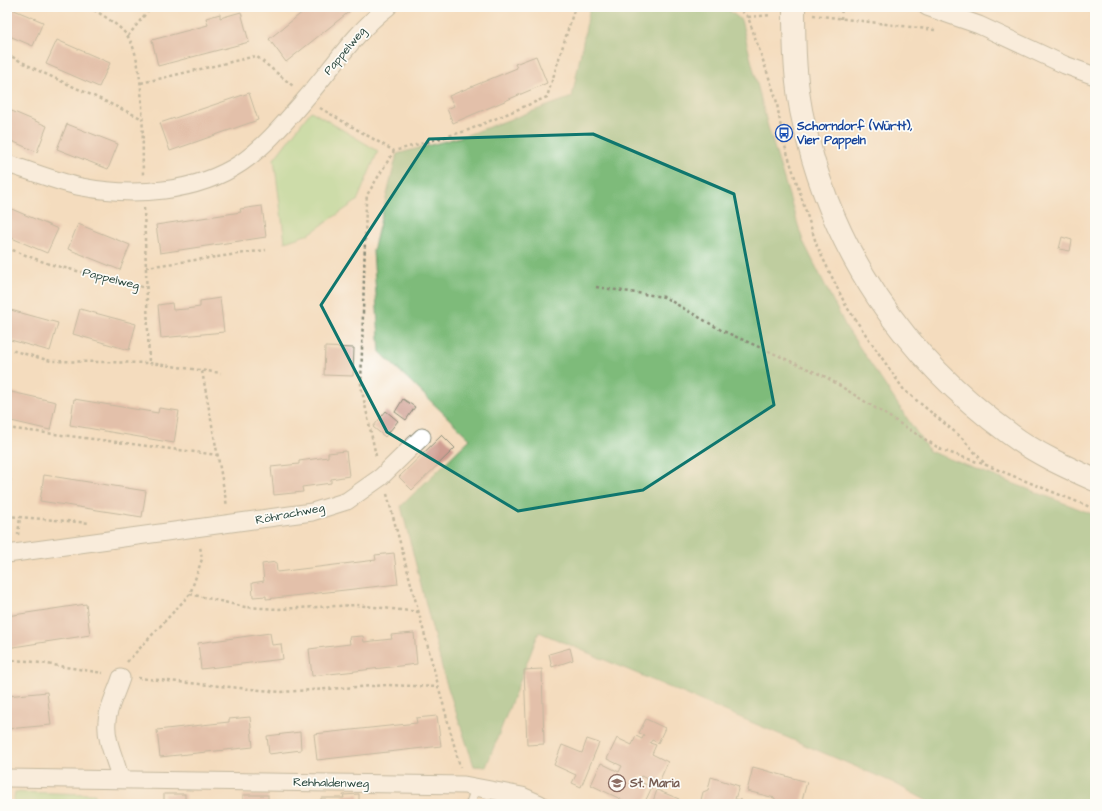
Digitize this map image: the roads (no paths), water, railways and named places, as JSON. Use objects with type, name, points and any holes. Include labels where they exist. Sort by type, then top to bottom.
[{"type":"main road","points":[[804,11],[794,40],[804,124],[823,191],[838,227],[859,269],[895,323],[943,378],[1011,435],[1064,466],[1095,480]]},
{"type":"street","name":"Pappelweg","points":[[7,164],[81,187],[115,192],[144,192],[177,188],[204,181],[240,164],[263,145],[306,98],[372,19],[388,7]]},
{"type":"street","points":[[926,7],[979,25],[1065,65],[1095,76]]},
{"type":"street","name":"Röhrachweg","points":[[7,554],[199,529],[312,512],[347,501],[381,477],[422,437]]},
{"type":"street","points":[[120,678],[107,722],[109,740],[118,765],[120,779]]},
{"type":"street","name":"Rehhaldenweg","points":[[7,778],[470,786],[522,796],[540,804]]},
{"type":"lane","points":[[470,786],[470,804]]},
{"type":"place","name":"Schorndorf (Württ), Vier Pappeln","points":[[784,133]]},
{"type":"place","name":"St. Maria","points":[[617,783]]}]
